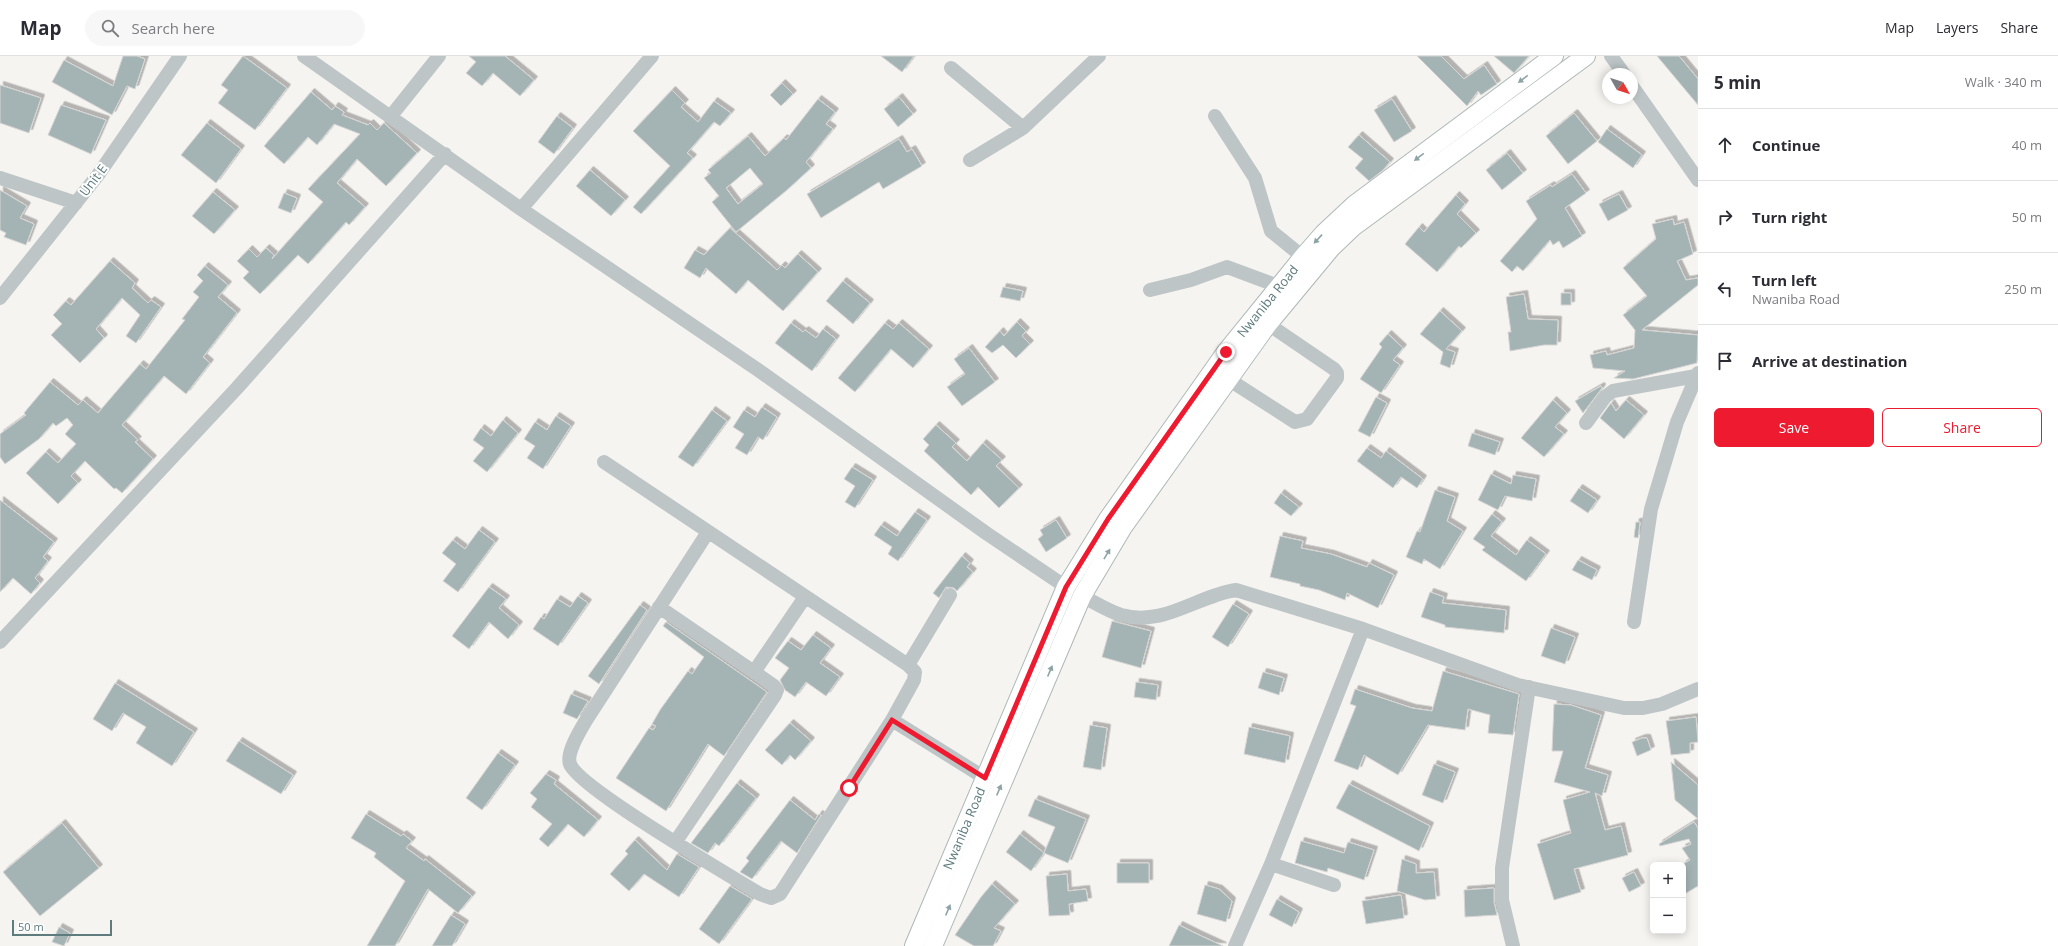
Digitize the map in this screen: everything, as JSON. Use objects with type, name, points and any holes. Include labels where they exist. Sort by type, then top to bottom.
[{"type":"main road","points":[[933,946],[1082,596],[1123,527],[1268,324],[1331,248],[1353,227],[1385,201],[1586,56]]},
{"type":"main road","name":"Nwaniba Road","points":[[914,946],[1066,587],[1108,519],[1226,352],[1303,257],[1324,233],[1354,205],[1547,58]]},
{"type":"street","name":"Unit E","points":[[0,298],[98,175],[180,56]]},
{"type":"street","points":[[304,56],[521,209],[761,372],[986,533],[1066,587]]},
{"type":"street","points":[[391,116],[439,56]]},
{"type":"street","points":[[521,209],[652,56]]},
{"type":"street","points":[[970,160],[1023,128],[1099,56]]},
{"type":"street","points":[[1611,56],[1620,68]]},
{"type":"street","points":[[951,68],[1023,128]]},
{"type":"street","points":[[1638,95],[1698,180]]},
{"type":"street","points":[[1215,116],[1255,178],[1271,231],[1303,257]]},
{"type":"street","points":[[0,642],[237,388],[445,154]]},
{"type":"street","points":[[0,178],[76,203]]},
{"type":"street","points":[[1150,290],[1191,280],[1227,267],[1278,286]]},
{"type":"street","points":[[1228,379],[1295,422],[1300,422],[1307,419],[1337,378],[1337,373],[1334,369],[1268,324]]},
{"type":"street","points":[[1586,423],[1605,397],[1613,391],[1697,374]]},
{"type":"street","points":[[1634,622],[1652,509],[1678,422],[1697,374]]},
{"type":"street","points":[[604,462],[806,596],[908,665],[915,672],[914,680],[892,720],[784,887],[771,898],[760,894],[612,801],[575,773],[570,762],[573,745],[585,722],[708,532]]},
{"type":"street","points":[[1082,596],[1120,614],[1138,618],[1160,617],[1224,592],[1236,590],[1363,629],[1529,687],[1624,708],[1643,708],[1662,704],[1698,689]]},
{"type":"street","points":[[908,665],[950,595]]},
{"type":"street","points":[[754,672],[806,596]]},
{"type":"street","points":[[659,607],[774,686],[777,690],[775,696],[676,841]]},
{"type":"street","points":[[1235,946],[1271,864],[1363,629]]},
{"type":"street","points":[[1513,946],[1502,900],[1502,868],[1529,687]]},
{"type":"street","points":[[892,720],[985,778]]},
{"type":"street","points":[[1271,864],[1334,885]]},
{"type":"building","points":[[123,56],[137,56],[145,59],[135,89],[127,86],[112,115],[52,82],[64,60],[113,86]]},
{"type":"building","points":[[243,56],[287,88],[255,130],[218,103],[228,90],[221,85]]},
{"type":"building","points":[[469,56],[505,56],[534,80],[520,96],[493,73],[482,86],[466,73],[476,62]]},
{"type":"building","points":[[881,56],[914,56],[902,72]]},
{"type":"building","points":[[1417,56],[1441,56],[1464,79],[1484,65],[1497,84],[1481,95],[1478,91],[1467,106]]},
{"type":"building","points":[[1494,56],[1529,56],[1514,73]]},
{"type":"building","points":[[1657,56],[1679,56],[1698,79],[1698,105]]},
{"type":"building","points":[[782,83],[793,94],[781,106],[770,95]]},
{"type":"building","points":[[0,85],[41,98],[29,133],[0,123]]},
{"type":"building","points":[[672,90],[685,103],[681,107],[698,122],[714,101],[731,113],[720,126],[714,122],[687,153],[693,158],[641,214],[633,207],[670,166],[633,131]]},
{"type":"building","points":[[311,92],[332,110],[335,106],[344,112],[342,115],[368,125],[370,123],[377,130],[384,123],[417,153],[386,186],[357,159],[337,183],[365,207],[349,225],[346,222],[308,264],[298,255],[260,294],[243,278],[249,272],[237,261],[249,249],[257,257],[266,248],[274,255],[272,259],[323,202],[308,189],[360,134],[334,124],[317,145],[308,137],[284,164],[264,146]]},
{"type":"building","points":[[899,97],[913,114],[898,127],[884,109]]},
{"type":"building","points":[[818,99],[835,112],[826,124],[833,129],[806,162],[811,168],[736,232],[712,202],[719,196],[704,178],[711,173],[708,170],[748,136],[765,156],[784,138],[786,140]],"holes":[[[750,168],[763,184],[738,204],[726,188]]]},
{"type":"building","points":[[1392,99],[1412,131],[1394,142],[1374,110]]},
{"type":"building","points":[[61,105],[106,120],[91,154],[48,135]]},
{"type":"building","points":[[1574,113],[1597,141],[1568,164],[1546,136]]},
{"type":"building","points":[[557,116],[573,128],[554,154],[538,142]]},
{"type":"building","points":[[207,123],[241,149],[216,183],[181,155]]},
{"type":"building","points":[[1607,129],[1642,155],[1633,168],[1598,142]]},
{"type":"building","points":[[1359,135],[1390,162],[1383,170],[1369,181],[1355,168],[1363,159],[1348,147]]},
{"type":"building","points":[[899,139],[907,152],[912,149],[922,166],[883,189],[879,182],[821,218],[807,194]]},
{"type":"building","points":[[1507,153],[1523,173],[1502,190],[1486,170]]},
{"type":"building","points":[[590,170],[625,200],[611,216],[576,186]]},
{"type":"building","points":[[1572,174],[1586,193],[1565,208],[1582,236],[1563,248],[1559,241],[1553,245],[1550,240],[1523,271],[1517,266],[1512,272],[1500,261],[1537,219],[1526,201]]},
{"type":"building","points":[[0,190],[27,206],[20,218],[34,224],[26,245],[4,237],[6,233],[0,230]]},
{"type":"building","points":[[213,192],[235,210],[214,234],[192,216]]},
{"type":"building","points":[[284,193],[297,198],[291,213],[278,208]]},
{"type":"building","points":[[1619,194],[1628,210],[1608,221],[1599,204]]},
{"type":"building","points":[[1456,195],[1465,204],[1457,214],[1476,233],[1461,248],[1459,246],[1437,272],[1405,244],[1419,227],[1424,232]]},
{"type":"building","points":[[1673,219],[1674,225],[1684,222],[1693,254],[1677,261],[1686,280],[1698,278],[1698,285],[1642,330],[1698,335],[1697,363],[1633,379],[1614,378],[1625,371],[1593,368],[1590,355],[1606,351],[1607,355],[1634,348],[1635,330],[1623,315],[1647,296],[1623,268],[1656,239],[1652,224]]},
{"type":"building","points":[[730,228],[777,270],[782,265],[785,268],[798,254],[818,272],[783,311],[748,280],[736,294],[706,268],[700,278],[684,268],[695,250],[704,255]]},
{"type":"building","points":[[110,261],[135,283],[132,288],[148,303],[151,300],[161,307],[136,343],[126,336],[140,315],[122,298],[96,329],[104,338],[80,363],[51,335],[62,324],[53,315],[66,301],[71,305]]},
{"type":"building","points":[[205,266],[228,285],[218,297],[237,313],[203,357],[210,363],[186,394],[164,376],[122,425],[138,440],[135,442],[153,459],[122,493],[116,488],[114,489],[85,461],[71,476],[78,483],[58,504],[26,473],[46,452],[58,463],[76,444],[65,434],[73,425],[67,418],[56,426],[53,423],[39,439],[5,464],[0,457],[0,434],[26,415],[24,413],[50,382],[78,405],[83,400],[98,413],[140,364],[146,369],[185,320],[182,319],[199,297],[193,292],[203,281],[197,275]]},
{"type":"building","points":[[843,281],[870,303],[853,324],[826,301]]},
{"type":"building","points":[[1003,287],[1023,291],[1020,301],[1000,297]]},
{"type":"building","points":[[1561,293],[1571,293],[1571,305],[1561,305]]},
{"type":"building","points":[[1524,294],[1528,319],[1558,320],[1557,345],[1544,345],[1510,351],[1508,332],[1511,332],[1506,297]]},
{"type":"building","points":[[1440,311],[1462,331],[1446,349],[1455,352],[1450,368],[1440,364],[1443,352],[1420,334]]},
{"type":"building","points":[[1017,322],[1026,331],[1022,336],[1030,344],[1016,358],[1003,345],[992,353],[985,347],[1000,331],[1004,336]]},
{"type":"building","points":[[791,323],[803,332],[805,330],[816,338],[823,329],[836,339],[812,371],[775,343]]},
{"type":"building","points":[[885,323],[893,329],[899,323],[929,349],[913,368],[891,349],[855,392],[838,378]]},
{"type":"building","points":[[1388,334],[1403,348],[1393,360],[1400,365],[1381,393],[1360,379],[1382,347],[1379,344]]},
{"type":"building","points":[[969,348],[995,382],[962,406],[947,387],[965,374],[954,359]]},
{"type":"building","points":[[1601,386],[1602,388],[1583,413],[1575,401]]},
{"type":"building","points":[[1376,397],[1387,403],[1370,437],[1358,431]]},
{"type":"building","points":[[1553,400],[1567,413],[1555,427],[1564,434],[1544,457],[1521,438]]},
{"type":"building","points":[[1626,400],[1644,415],[1624,439],[1600,418],[1611,403],[1616,411]]},
{"type":"building","points":[[762,407],[777,417],[763,440],[758,437],[747,455],[735,448],[744,434],[733,427],[744,410],[755,417]]},
{"type":"building","points":[[712,410],[727,421],[693,467],[678,457]]},
{"type":"building","points":[[556,416],[571,426],[543,469],[527,458],[535,446],[524,439],[535,422],[547,430]]},
{"type":"building","points":[[503,420],[518,433],[487,472],[473,461],[484,448],[473,440],[481,428],[491,436]]},
{"type":"building","points":[[936,425],[956,443],[952,447],[967,461],[983,443],[1002,460],[996,466],[1019,488],[999,508],[978,487],[971,495],[924,451],[929,445],[923,439]]},
{"type":"building","points":[[1472,433],[1500,442],[1495,455],[1468,446]]},
{"type":"building","points":[[1367,448],[1381,458],[1386,451],[1423,479],[1417,488],[1401,477],[1393,488],[1357,461]]},
{"type":"building","points":[[852,467],[873,480],[855,508],[845,502],[855,486],[844,479]]},
{"type":"building","points":[[1491,474],[1511,484],[1513,475],[1536,479],[1532,501],[1505,496],[1498,510],[1478,500]]},
{"type":"building","points":[[1579,488],[1597,500],[1588,513],[1570,501]]},
{"type":"building","points":[[1435,490],[1455,497],[1447,521],[1463,531],[1440,569],[1424,559],[1422,564],[1406,557],[1417,531],[1420,532]]},
{"type":"building","points":[[1281,493],[1299,507],[1291,516],[1274,503]]},
{"type":"building","points":[[0,500],[54,542],[43,557],[48,561],[35,578],[40,583],[31,594],[13,578],[0,592]]},
{"type":"building","points":[[915,512],[927,520],[898,561],[888,554],[892,547],[874,535],[881,525],[897,536]]},
{"type":"building","points":[[1492,514],[1502,522],[1491,536],[1516,555],[1527,540],[1546,554],[1526,581],[1482,550],[1485,547],[1473,539]]},
{"type":"building","points":[[1056,520],[1067,538],[1046,552],[1038,539],[1043,535],[1040,530]]},
{"type":"building","points":[[1636,522],[1640,522],[1638,538],[1634,537]]},
{"type":"building","points":[[479,530],[495,542],[458,592],[443,581],[456,564],[442,553],[453,540],[465,549]]},
{"type":"building","points":[[1280,536],[1303,541],[1301,548],[1331,554],[1367,567],[1369,563],[1394,575],[1378,608],[1347,593],[1345,600],[1319,590],[1300,586],[1300,584],[1270,577]]},
{"type":"building","points":[[962,556],[970,563],[967,567],[973,572],[957,591],[954,588],[946,587],[939,598],[933,593]]},
{"type":"building","points":[[1578,560],[1597,570],[1592,580],[1572,570]]},
{"type":"building","points":[[489,587],[506,599],[499,608],[519,625],[508,639],[489,622],[469,649],[452,636]]},
{"type":"building","points":[[1430,592],[1444,597],[1442,603],[1506,610],[1504,633],[1445,627],[1445,625],[1421,617]]},
{"type":"building","points":[[578,596],[588,603],[558,646],[533,629],[541,617],[544,619],[557,599],[570,607]]},
{"type":"building","points":[[1233,604],[1249,614],[1228,647],[1212,637]]},
{"type":"building","points":[[640,605],[647,610],[599,684],[588,676]]},
{"type":"building","points":[[1112,621],[1151,631],[1141,668],[1102,657]]},
{"type":"building","points":[[666,622],[767,692],[724,756],[708,744],[666,811],[616,778],[649,728],[653,730],[656,726],[652,724],[660,710],[688,671],[692,674],[704,657],[663,626]]},
{"type":"building","points":[[1551,628],[1575,637],[1565,664],[1541,656]]},
{"type":"building","points":[[813,635],[831,648],[820,663],[840,677],[826,696],[806,682],[795,697],[785,690],[780,680],[789,668],[775,658],[788,641],[801,650]]},
{"type":"building","points":[[1443,671],[1519,694],[1513,735],[1488,733],[1490,715],[1468,709],[1465,730],[1428,725],[1398,775],[1364,755],[1358,770],[1334,761],[1356,706],[1350,704],[1355,689],[1412,708],[1432,711]]},
{"type":"building","points":[[1263,672],[1284,678],[1279,695],[1258,688]]},
{"type":"building","points":[[1136,682],[1158,685],[1156,700],[1134,697]]},
{"type":"building","points":[[115,683],[194,732],[172,766],[136,743],[146,727],[123,713],[112,731],[93,719]]},
{"type":"building","points":[[571,694],[588,701],[577,719],[563,713]]},
{"type":"building","points":[[1554,704],[1571,705],[1601,715],[1585,768],[1608,775],[1602,796],[1595,793],[1605,830],[1621,826],[1628,855],[1574,869],[1581,892],[1554,900],[1537,844],[1571,833],[1563,800],[1590,792],[1554,782],[1563,751],[1552,751]]},
{"type":"building","points":[[1696,717],[1698,742],[1690,743],[1690,753],[1671,755],[1666,721]]},
{"type":"building","points":[[790,723],[811,741],[795,760],[790,755],[782,765],[765,750]]},
{"type":"building","points":[[1090,725],[1107,728],[1101,770],[1083,767]]},
{"type":"building","points":[[1249,727],[1290,736],[1285,763],[1244,754]]},
{"type":"building","points":[[1642,738],[1647,738],[1651,750],[1637,756],[1632,742]]},
{"type":"building","points":[[239,741],[293,775],[281,794],[226,761]]},
{"type":"building","points":[[498,753],[515,765],[482,810],[466,798]]},
{"type":"building","points":[[1671,762],[1698,785],[1698,819],[1675,800]]},
{"type":"building","points":[[1434,764],[1455,772],[1443,803],[1422,795]]},
{"type":"building","points":[[546,774],[556,780],[554,784],[598,820],[584,837],[568,824],[548,847],[539,839],[552,824],[531,807],[537,799],[530,793]]},
{"type":"building","points":[[737,783],[756,798],[719,846],[715,843],[708,853],[691,843]]},
{"type":"building","points":[[1349,784],[1430,826],[1419,851],[1336,808]]},
{"type":"building","points":[[1035,799],[1086,819],[1068,863],[1044,853],[1055,827],[1028,816]]},
{"type":"building","points":[[790,800],[815,820],[819,814],[821,815],[797,853],[781,841],[752,879],[740,872],[749,861],[746,858]]},
{"type":"building","points":[[366,814],[401,836],[403,834],[412,841],[406,848],[424,861],[425,859],[472,896],[458,913],[428,889],[395,946],[367,946],[405,881],[374,857],[376,853],[351,838]]},
{"type":"building","points":[[1694,822],[1698,828],[1698,886],[1686,893],[1686,862],[1690,860],[1682,848],[1691,844],[1689,839],[1660,846],[1659,844]]},
{"type":"building","points":[[62,823],[99,868],[40,916],[3,872]]},
{"type":"building","points":[[1020,834],[1044,853],[1031,871],[1006,852]]},
{"type":"building","points":[[635,840],[667,870],[677,854],[699,867],[679,897],[644,874],[629,891],[610,874],[628,854],[625,851]]},
{"type":"building","points":[[1301,841],[1344,853],[1348,842],[1374,850],[1364,880],[1328,868],[1327,872],[1295,863]]},
{"type":"building","points":[[1402,859],[1416,864],[1416,873],[1434,872],[1436,899],[1425,900],[1397,891]]},
{"type":"building","points":[[1117,863],[1149,863],[1149,883],[1117,883]]},
{"type":"building","points":[[1634,872],[1641,886],[1629,892],[1622,878]]},
{"type":"building","points":[[1067,874],[1068,891],[1086,889],[1088,901],[1069,904],[1070,915],[1049,916],[1046,876]]},
{"type":"building","points":[[992,884],[1015,904],[994,928],[1001,931],[993,946],[974,946],[955,935],[981,897]]},
{"type":"building","points":[[1205,885],[1219,889],[1232,901],[1226,922],[1197,914]]},
{"type":"building","points":[[730,886],[752,899],[719,944],[699,929]]},
{"type":"building","points":[[1494,888],[1494,902],[1497,915],[1465,917],[1464,890]]},
{"type":"building","points":[[1401,895],[1404,918],[1366,924],[1362,901]]},
{"type":"building","points":[[1277,899],[1299,912],[1292,927],[1269,915]]},
{"type":"building","points":[[451,915],[465,924],[452,946],[432,946]]},
{"type":"building","points":[[1179,925],[1197,934],[1223,946],[1169,946]]},
{"type":"building","points":[[59,927],[70,933],[64,946],[52,942]]},
{"type":"route","points":[[849,788],[892,720],[985,778],[1066,587],[1108,519],[1226,352]]}]
